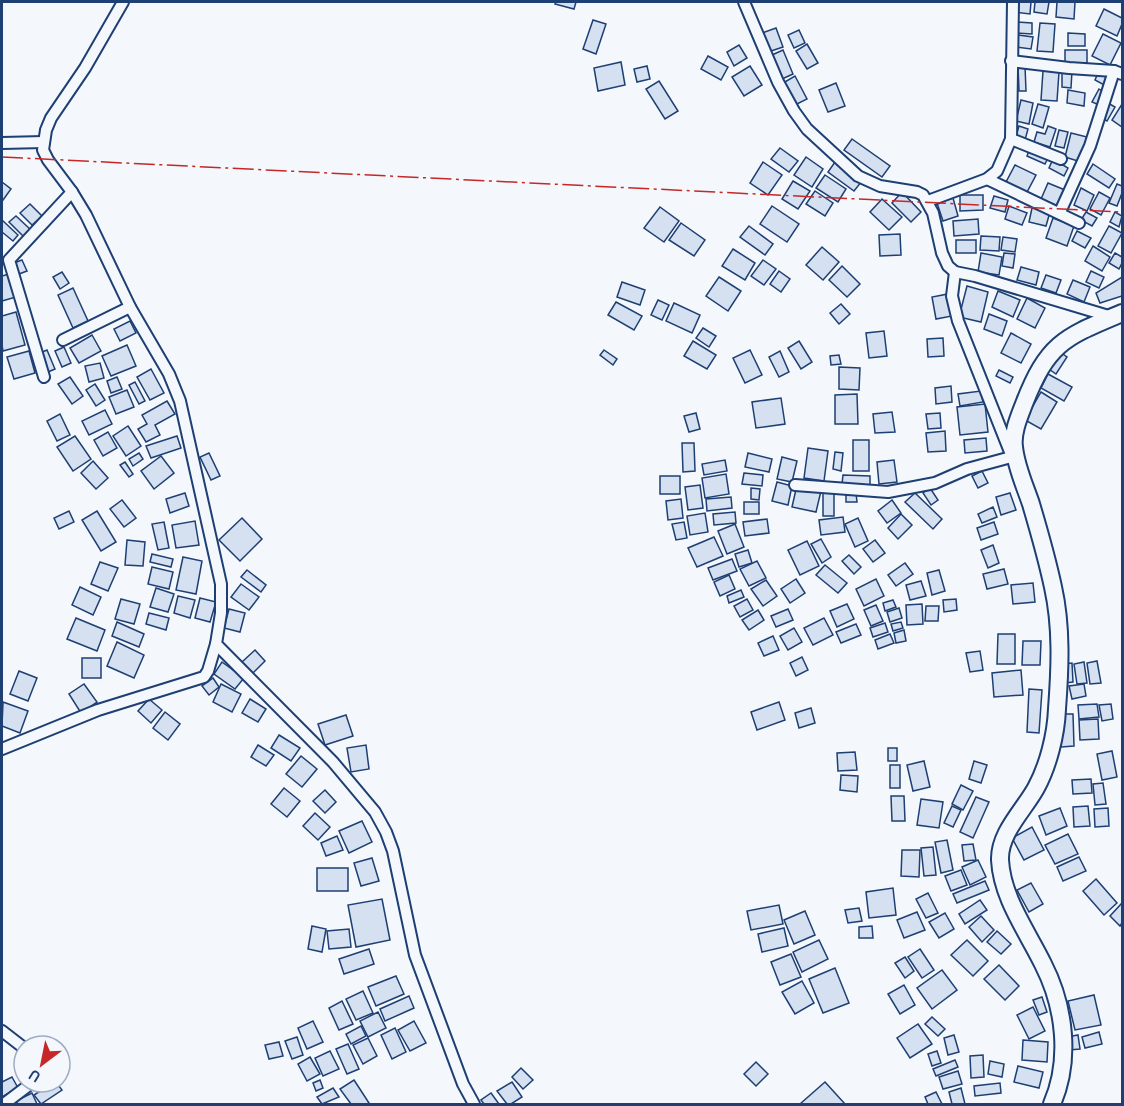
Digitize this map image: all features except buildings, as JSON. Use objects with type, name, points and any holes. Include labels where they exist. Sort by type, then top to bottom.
[{"type":"main road","points":[[1052,1104],[1061,1076],[1064,1056],[1064,1038],[1055,994],[1044,965],[1010,900],[1000,859],[1004,841],[1040,779],[1052,741],[1057,710],[1059,653],[1053,586],[1038,528],[1014,457],[1013,438],[1030,389],[1050,353],[1073,335],[1118,315]]},
{"type":"street","points":[[2,749],[98,710],[204,677],[216,644],[221,613],[221,584],[188,427],[180,401],[169,374],[130,307],[95,231],[43,150],[51,118],[85,68],[123,2]]},
{"type":"street","points":[[744,2],[778,82],[807,129],[858,176],[880,186],[923,195],[933,213],[942,253],[948,266],[955,272],[1118,315]]},
{"type":"street","points":[[928,201],[987,179],[997,171],[1011,139],[1013,2]]},
{"type":"street","points":[[1011,61],[1118,73],[1090,147],[1060,212]]},
{"type":"street","points":[[1011,139],[1061,159]]},
{"type":"street","points":[[2,143],[44,142]]},
{"type":"street","points":[[987,179],[1079,223]]},
{"type":"street","points":[[44,377],[9,260],[72,192]]},
{"type":"street","points":[[795,484],[888,492],[935,483],[967,469],[1014,457],[958,321],[952,296],[955,272]]},
{"type":"street","points":[[63,340],[130,307]]},
{"type":"street","points":[[216,644],[333,762],[375,812],[393,851],[415,955],[463,1084],[474,1104]]},
{"type":"street","points":[[4,1104],[17,1094]]},
{"type":"power","points":[[2,157],[1122,212]]}]
